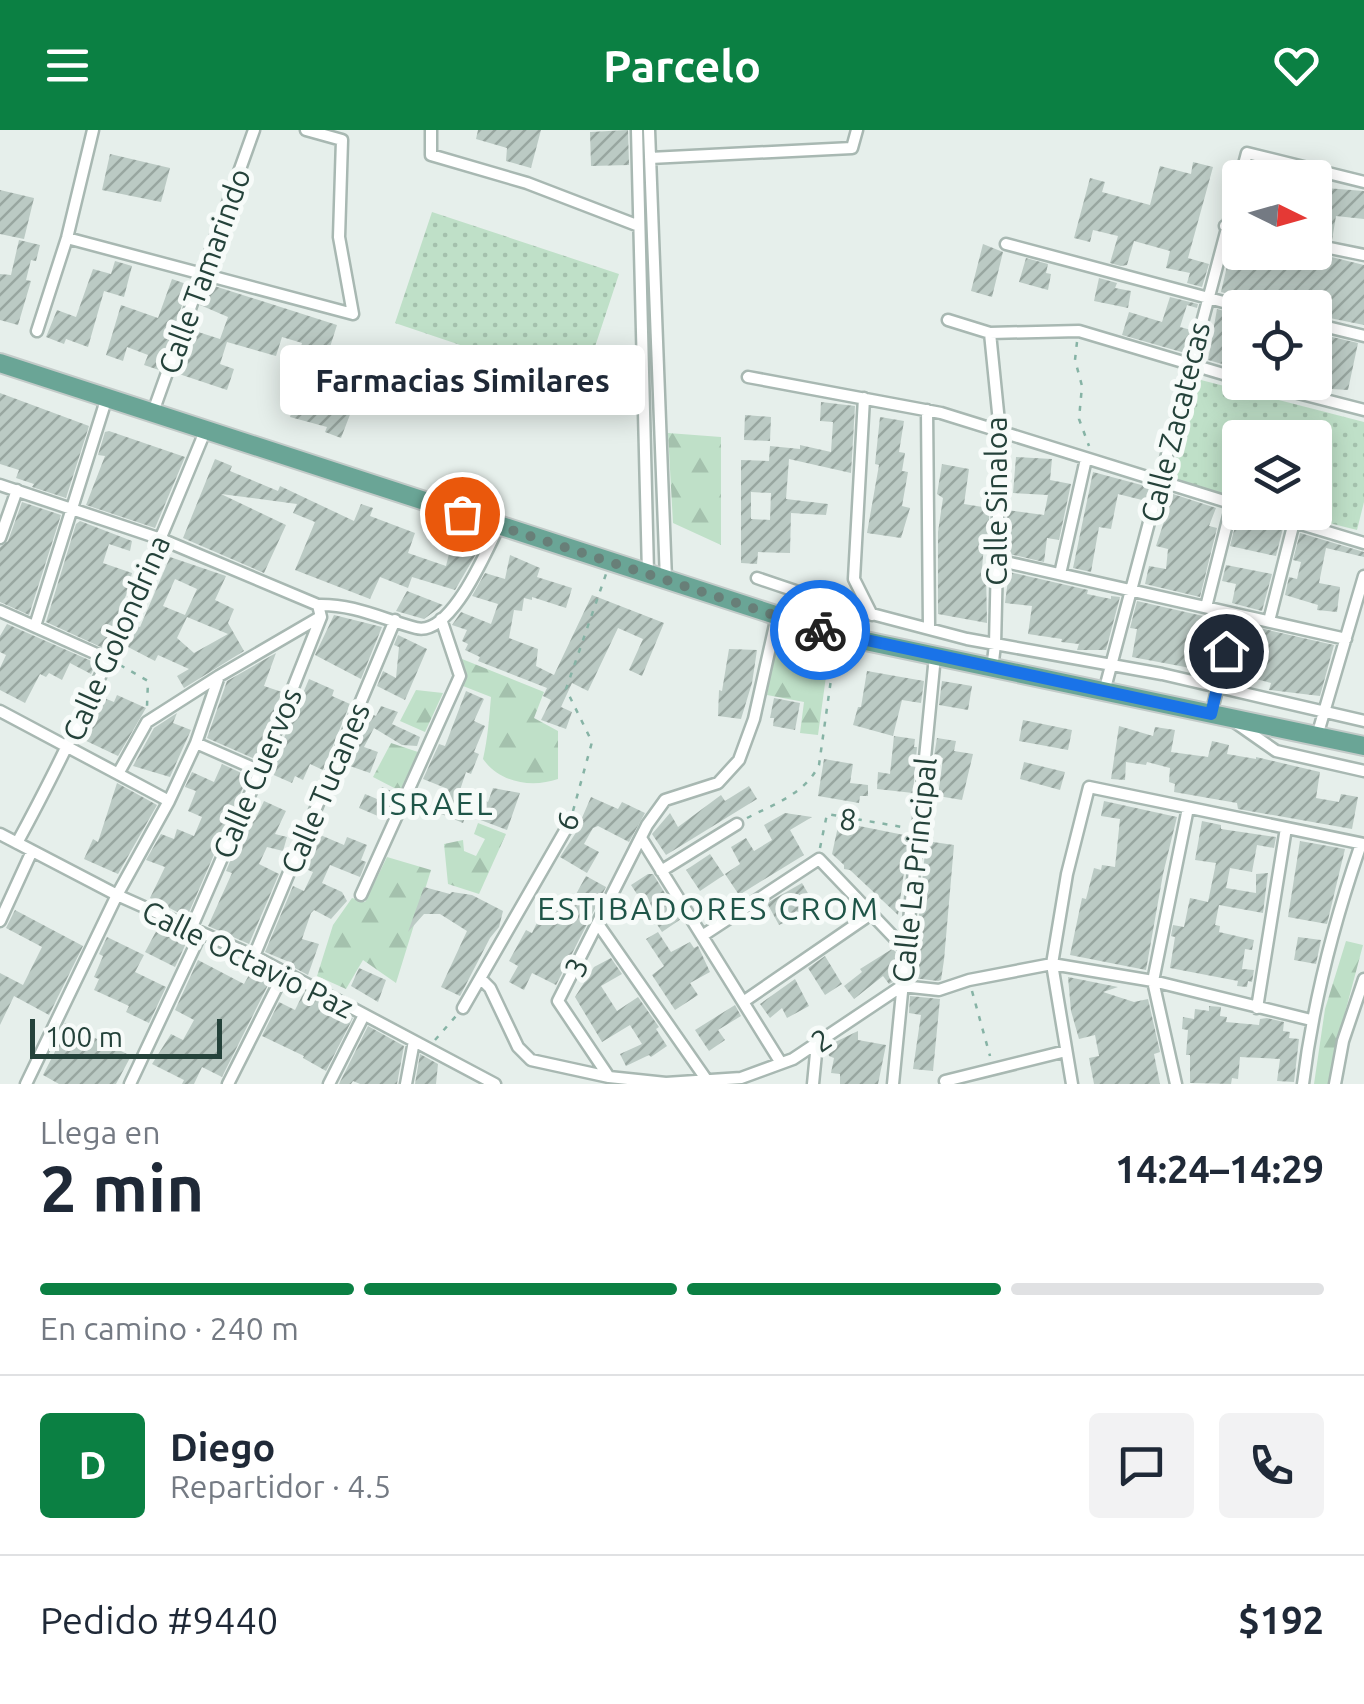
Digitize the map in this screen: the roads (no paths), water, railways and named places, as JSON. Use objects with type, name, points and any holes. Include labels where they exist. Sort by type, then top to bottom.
[{"type":"main road","points":[[0,362],[831,633],[1364,746]]},
{"type":"street","points":[[38,331],[67,238],[93,130]]},
{"type":"street","name":"Calle Tamarindo","points":[[153,412],[254,130]]},
{"type":"street","points":[[67,238],[352,314],[339,237],[342,140],[306,130]]},
{"type":"street","points":[[432,130],[431,156],[527,183],[640,226]]},
{"type":"street","points":[[637,130],[648,574]]},
{"type":"street","points":[[649,130],[666,581]]},
{"type":"street","points":[[650,158],[852,148],[857,130]]},
{"type":"street","name":"Calle Zacatecas","points":[[1245,160],[1247,153],[1275,160]]},
{"type":"street","name":"Calle Zacatecas","points":[[1332,174],[1364,182]]},
{"type":"street","name":"Calle Zacatecas","points":[[1104,692],[1222,237]]},
{"type":"street","points":[[1006,244],[1222,302]]},
{"type":"street","points":[[1332,248],[1364,255]]},
{"type":"street","points":[[948,320],[990,333],[1079,331],[1222,374]]},
{"type":"street","points":[[1332,328],[1364,336]]},
{"type":"street","name":"Calle Sinaloa","points":[[990,333],[1000,432],[992,669]]},
{"type":"street","points":[[748,376],[927,410],[1222,501]]},
{"type":"street","points":[[34,626],[107,397]]},
{"type":"street","points":[[864,398],[854,579],[872,615]]},
{"type":"street","points":[[1325,400],[1364,410]]},
{"type":"street","points":[[927,410],[928,627]]},
{"type":"street","name":"Calle Golondrina","points":[[17,843],[110,660],[206,429]]},
{"type":"street","points":[[1060,574],[1086,459]]},
{"type":"street","points":[[0,485],[161,539],[320,611]]},
{"type":"street","points":[[0,538],[17,490]]},
{"type":"street","points":[[119,772],[147,722],[320,611],[354,608],[420,630],[433,626],[455,607],[499,526]]},
{"type":"street","points":[[1206,607],[1229,530]]},
{"type":"street","points":[[1269,621],[1292,530]]},
{"type":"street","points":[[1321,530],[1364,543]]},
{"type":"street","points":[[997,560],[1346,639]]},
{"type":"street","points":[[1317,736],[1364,576]]},
{"type":"street","points":[[757,578],[872,615],[995,645],[1112,664],[1364,722]]},
{"type":"street","points":[[831,633],[834,604]]},
{"type":"street","points":[[0,611],[110,660]]},
{"type":"street","name":"Calle Cuervos","points":[[130,1084],[196,931],[320,611]]},
{"type":"street","points":[[1236,614],[1218,688],[1219,716],[1276,751],[1364,771]]},
{"type":"street","name":"3","points":[[609,1077],[558,1001],[641,838],[665,800],[718,783],[739,760],[754,719],[777,616]]},
{"type":"street","points":[[361,895],[460,676],[441,619]]},
{"type":"street","name":"Calle Tucanes","points":[[254,956],[396,620]]},
{"type":"street","name":"Calle La Principal","points":[[893,1084],[935,656]]},
{"type":"street","points":[[26,1084],[196,744],[219,676]]},
{"type":"street","points":[[0,711],[169,801]]},
{"type":"street","points":[[196,744],[260,771]]},
{"type":"street","points":[[1072,1084],[1052,964],[1067,874],[1089,788],[1362,844],[1342,896],[1311,1020],[1303,1084]]},
{"type":"street","points":[[1176,1084],[1153,981],[1188,808]]},
{"type":"street","name":"6","points":[[463,1008],[570,822]]},
{"type":"street","points":[[661,871],[737,824]]},
{"type":"street","points":[[1257,1008],[1286,828]]},
{"type":"street","name":"Calle Octavio Paz","points":[[0,834],[118,896],[254,956],[491,1083]]},
{"type":"street","points":[[641,838],[781,1063]]},
{"type":"street","points":[[0,920],[32,851]]},
{"type":"street","name":"8","points":[[702,936],[819,859],[906,950]]},
{"type":"street","points":[[743,1002],[870,914]]},
{"type":"street","points":[[598,924],[704,1082]]},
{"type":"street","points":[[902,986],[940,990],[969,980],[1052,964],[1153,981],[1311,1020]]},
{"type":"street","points":[[228,1084],[284,973]]},
{"type":"street","points":[[1336,1084],[1342,1041],[1364,978]]},
{"type":"street","name":"2","points":[[482,980],[490,988],[518,1047],[531,1060],[609,1077],[666,1083],[741,1078],[781,1063],[902,986]]},
{"type":"street","points":[[330,1084],[364,1015]]},
{"type":"street","points":[[406,1084],[414,1041]]},
{"type":"street","points":[[813,1084],[817,1043]]},
{"type":"street","points":[[945,1080],[1066,1051]]},
{"type":"place","name":"Farmacias Similares","points":[[462,514]]},
{"type":"district","name":"ISRAEL","points":[[437,803]]},
{"type":"district","name":"ESTIBADORES CROM","points":[[709,908]]}]
